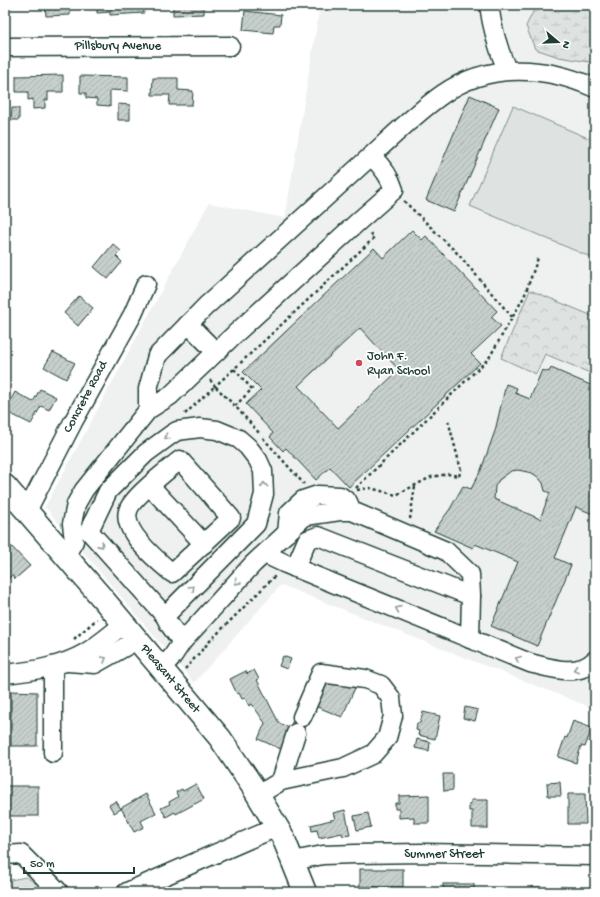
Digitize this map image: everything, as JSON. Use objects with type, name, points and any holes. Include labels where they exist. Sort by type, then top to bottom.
[{"type":"main road","name":"Pleasant Street","points":[[5,486],[220,738],[258,795],[277,827],[293,861],[304,892]]},
{"type":"street","points":[[490,5],[492,25],[498,48],[507,70]]},
{"type":"street","name":"Pillsbury Avenue","points":[[5,47],[230,46]]},
{"type":"street","points":[[148,410],[148,389],[157,356],[206,306],[410,120],[443,93],[466,81],[507,70],[538,71],[561,76],[595,88]]},
{"type":"street","points":[[66,556],[74,542],[72,524],[76,504],[84,490],[148,410],[170,396],[216,352],[394,190],[391,179],[381,165],[371,156]]},
{"type":"street","name":"Concrete Road","points":[[27,511],[112,349],[133,314],[146,284]]},
{"type":"street","points":[[188,324],[216,352]]},
{"type":"street","points":[[165,616],[256,524],[264,494],[263,472],[258,460],[249,448],[239,439],[217,430],[200,428],[177,431],[146,453],[108,491],[89,531],[165,616],[182,642]]},
{"type":"street","points":[[180,460],[231,518],[204,544],[172,573],[151,556],[129,528],[128,511],[135,499],[180,460]]},
{"type":"street","points":[[150,486],[204,544]]},
{"type":"street","points":[[161,668],[172,657],[182,642],[253,564],[305,516],[340,511],[352,511],[446,551],[470,574],[470,638]]},
{"type":"street","points":[[256,524],[284,536]]},
{"type":"street","points":[[291,566],[307,540],[318,536],[471,596]]},
{"type":"street","points":[[265,554],[291,566],[530,663],[555,670],[573,671],[592,663],[595,660]]},
{"type":"street","points":[[130,576],[151,556]]},
{"type":"street","points":[[5,674],[26,672],[60,664],[131,632]]},
{"type":"street","points":[[53,753],[60,664]]},
{"type":"street","points":[[258,795],[282,780],[343,768],[374,754],[387,738],[394,716],[391,698],[381,685],[365,679],[321,673],[299,725],[282,780]]},
{"type":"street","points":[[127,892],[277,827]]},
{"type":"street","name":"Summer Street","points":[[293,861],[323,855],[356,854],[423,853],[595,856]]},
{"type":"street","points":[[5,855],[21,854],[59,892]]},
{"type":"path","points":[[394,190],[458,254],[512,317]]},
{"type":"path","points":[[215,386],[374,238],[360,220]]},
{"type":"path","points":[[448,420],[461,470],[459,476],[448,474],[431,477],[396,495],[370,488],[353,491],[489,358],[524,297],[538,258]]},
{"type":"path","points":[[234,369],[252,389],[235,406]]},
{"type":"path","points":[[409,523],[415,486]]},
{"type":"path","points":[[188,674],[184,670],[210,641],[291,566]]},
{"type":"path","points":[[72,641],[100,616]]},
{"type":"shaded area","name":"John F. Ryan School","points":[[320,5],[595,5],[595,709],[281,585],[194,683],[45,507],[209,203],[285,218]]},
{"type":"green space","points":[[542,5],[595,5],[595,63],[559,57],[535,49],[526,26],[535,8]]},
{"type":"green space","points":[[513,106],[595,141],[595,259],[470,206]]},
{"type":"green space","points":[[530,290],[595,317],[595,375],[545,354],[536,374],[501,358]]},
{"type":"green space","points":[[26,877],[50,892],[5,892],[5,881]]},
{"type":"building","points":[[45,5],[70,5],[70,15],[46,16]]},
{"type":"building","points":[[97,5],[143,5],[144,13],[110,15],[110,12],[97,13]]},
{"type":"building","points":[[173,5],[204,5],[204,14],[173,15]]},
{"type":"building","points":[[245,11],[281,15],[280,25],[274,25],[273,33],[243,30]]},
{"type":"building","points":[[63,75],[63,92],[48,92],[48,100],[45,100],[45,108],[33,109],[33,99],[28,100],[28,92],[16,92],[16,76]]},
{"type":"building","points":[[80,76],[128,77],[128,91],[110,90],[110,106],[97,105],[97,99],[86,98],[86,93],[80,93]]},
{"type":"building","points":[[153,78],[178,78],[178,90],[193,91],[192,105],[169,105],[170,95],[152,95]]},
{"type":"building","points":[[470,95],[499,108],[454,212],[426,200]]},
{"type":"building","points":[[118,104],[130,105],[130,120],[118,120]]},
{"type":"building","points":[[12,108],[19,108],[19,120],[11,120]]},
{"type":"building","points":[[412,230],[422,240],[426,236],[497,311],[491,317],[501,326],[471,354],[480,363],[349,487],[330,467],[316,480],[286,448],[283,451],[270,437],[273,433],[246,404],[261,390],[243,372],[374,248],[383,258]],"holes":[[[360,328],[399,370],[338,428],[298,386]]]},
{"type":"building","points":[[113,244],[121,251],[116,256],[122,262],[108,279],[94,267]]},
{"type":"building","points":[[79,296],[93,308],[78,326],[64,313]]},
{"type":"building","points":[[53,352],[75,363],[66,379],[44,367]]},
{"type":"building","points":[[551,368],[595,387],[595,515],[576,507],[555,558],[571,565],[537,646],[491,626],[518,562],[475,544],[473,548],[434,531],[450,509],[463,486],[471,489],[481,470],[495,431],[506,384],[517,388],[515,393],[530,399],[542,370],[549,372]],"holes":[[[518,470],[532,473],[543,483],[545,491],[550,493],[540,519],[494,499],[495,486],[499,480],[511,471]]]},
{"type":"building","points":[[40,389],[56,397],[49,410],[41,406],[31,424],[5,411],[15,392],[33,402]]},
{"type":"building","points":[[11,546],[30,566],[15,579],[12,575],[5,582],[5,552]]},
{"type":"building","points":[[283,656],[291,659],[287,669],[279,666]]},
{"type":"building","points":[[254,670],[259,679],[257,680],[279,723],[290,728],[295,714],[306,719],[300,734],[283,750],[258,739],[265,723],[252,704],[249,706],[245,698],[242,699],[239,693],[237,694],[230,679],[246,671],[247,674]]},
{"type":"building","points":[[327,678],[337,680],[355,688],[342,717],[315,706]]},
{"type":"building","points":[[11,691],[37,692],[37,746],[11,746]]},
{"type":"building","points":[[465,707],[478,710],[475,721],[463,718]]},
{"type":"building","points":[[423,712],[440,716],[435,739],[418,735],[419,731],[416,730],[417,723],[420,723]]},
{"type":"building","points":[[573,721],[592,728],[585,747],[581,746],[576,763],[558,757],[565,737],[567,738]]},
{"type":"building","points":[[417,739],[430,742],[429,751],[415,748]]},
{"type":"building","points":[[443,774],[453,774],[453,790],[444,791]]},
{"type":"building","points":[[560,782],[561,796],[548,796],[547,783]]},
{"type":"building","points":[[196,784],[204,799],[176,814],[175,812],[166,817],[161,808],[170,804],[169,802],[178,797],[176,792],[182,789],[183,791]]},
{"type":"building","points":[[5,786],[38,786],[38,816],[5,816]]},
{"type":"building","points":[[146,794],[156,813],[141,821],[144,827],[134,832],[121,808]]},
{"type":"building","points":[[568,794],[585,794],[586,824],[568,824]]},
{"type":"building","points":[[429,795],[429,823],[414,823],[414,817],[399,818],[399,809],[395,809],[395,803],[399,803],[399,796]]},
{"type":"building","points":[[471,800],[488,800],[488,828],[472,828],[472,811],[469,811],[469,804],[471,804]]},
{"type":"building","points":[[116,801],[121,809],[114,813],[109,805]]},
{"type":"building","points":[[345,810],[350,835],[343,836],[342,833],[319,838],[317,830],[312,831],[311,825],[335,819],[333,813]]},
{"type":"building","points":[[368,813],[371,827],[357,830],[354,816]]},
{"type":"building","points":[[360,869],[403,869],[403,887],[360,887]]},
{"type":"building","points":[[443,884],[474,884],[474,892],[443,892]]},
{"type":"building","points":[[532,887],[565,887],[565,892],[532,892]]},
{"type":"place","name":"John F. Ryan School","points":[[359,363]]}]
